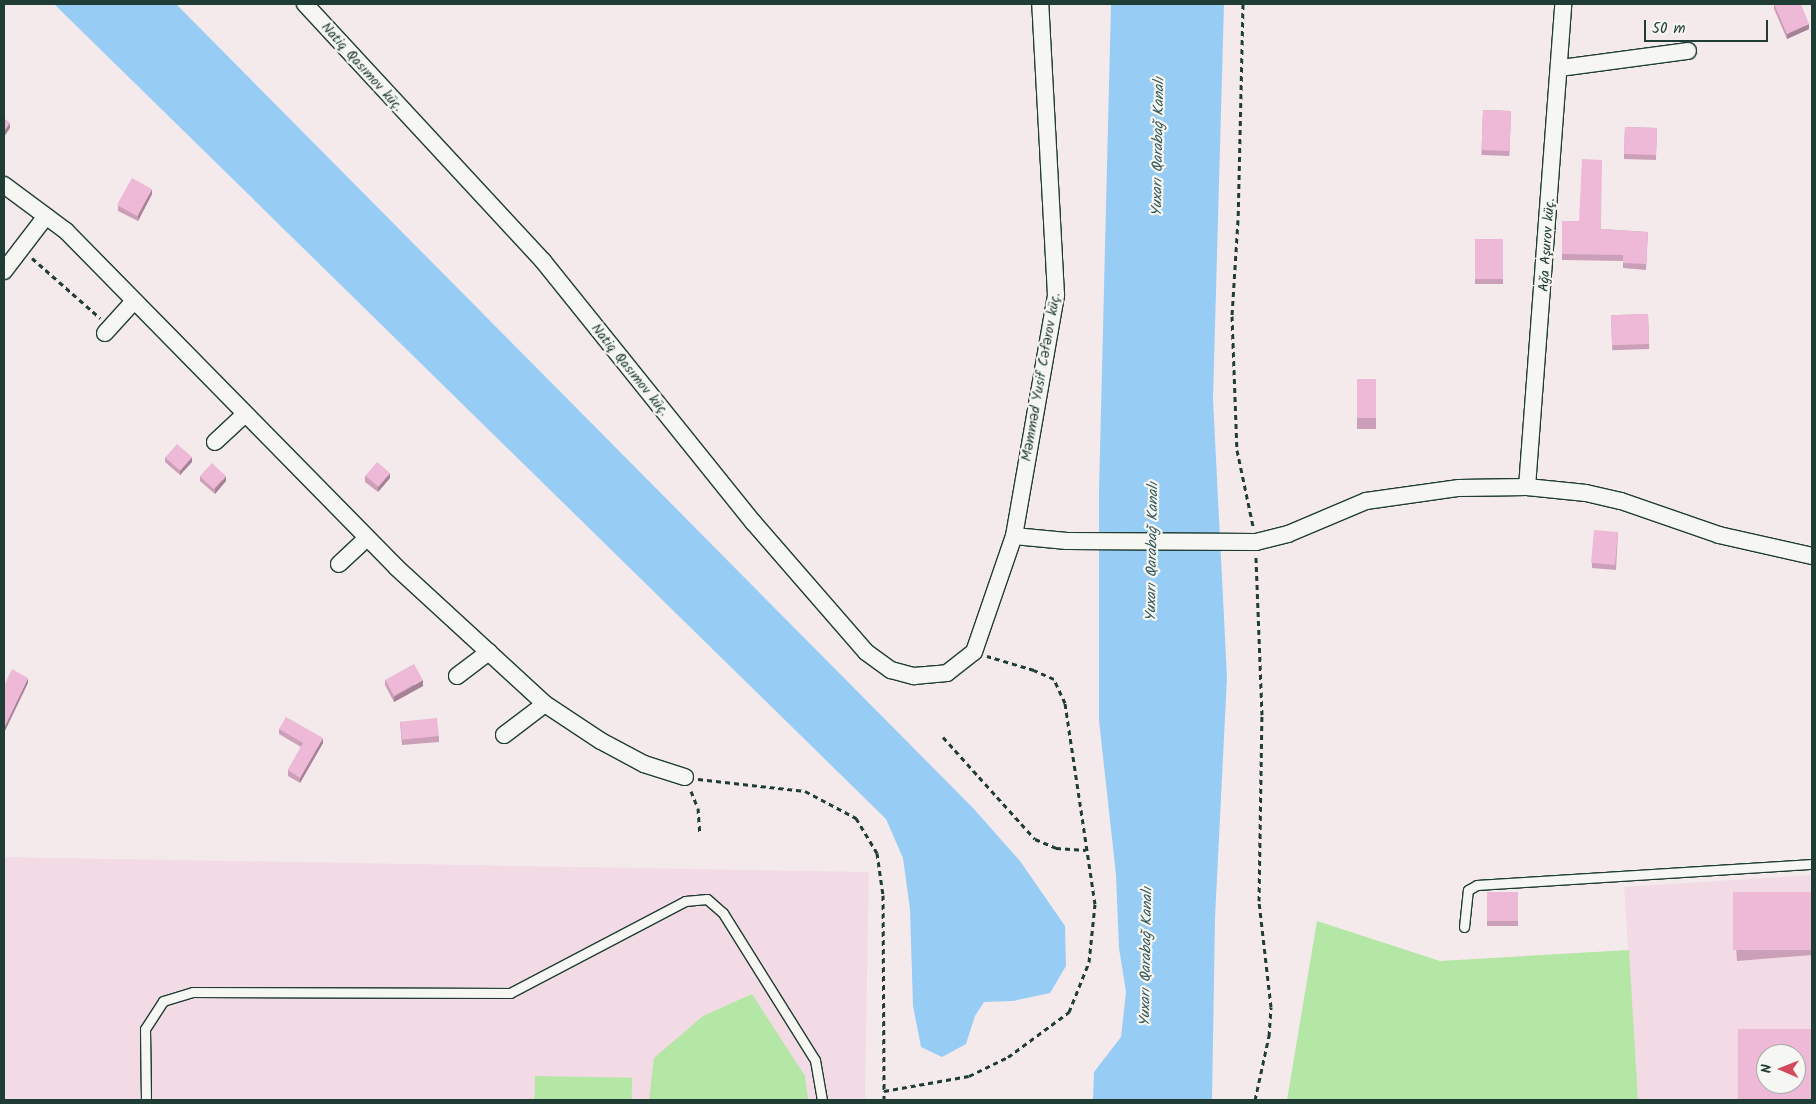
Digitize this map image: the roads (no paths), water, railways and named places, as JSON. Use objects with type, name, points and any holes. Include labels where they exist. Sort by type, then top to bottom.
[{"type":"street","name":"Natiq Qasımov küç.","points":[[305,4],[543,261],[753,522],[866,652],[891,670],[914,676],[948,673],[974,652]]},
{"type":"street","name":"Məmməd Yusif Cəfərov küç.","points":[[974,652],[1014,536],[1056,295],[1040,4]]},
{"type":"street","name":"Ağa Aşurov küç.","points":[[1527,487],[1560,68],[1563,4]]},
{"type":"street","points":[[1560,68],[1688,51]]},
{"type":"street","points":[[4,185],[66,231],[367,538],[545,704],[618,750],[644,764],[685,777]]},
{"type":"street","points":[[5,264],[46,216]]},
{"type":"street","points":[[103,327],[134,301]]},
{"type":"street","points":[[215,442],[245,414]]},
{"type":"street","points":[[1014,536],[1068,541],[1220,543],[1277,538],[1366,501],[1459,488],[1527,487],[1612,499],[1718,535],[1812,556]]},
{"type":"street","points":[[339,564],[367,538]]},
{"type":"street","points":[[457,676],[489,652]]},
{"type":"street","points":[[504,736],[545,704]]},
{"type":"lane","points":[[1464,927],[1468,890],[1477,885],[1812,864]]},
{"type":"lane","points":[[146,1100],[146,1029],[163,1000],[193,992],[510,993],[685,901],[707,900],[723,913],[815,1060],[822,1100]]},
{"type":"water","points":[[54,4],[176,4],[973,808],[1020,861],[1065,926],[1066,966],[1050,993],[1013,1001],[984,1002],[975,1016],[966,1044],[942,1057],[921,1047],[913,1006],[910,909],[903,858],[886,819]]},
{"type":"water","name":"Yuxarı Qarabağ Kanalı","points":[[1111,4],[1224,4],[1213,399],[1227,677],[1215,918],[1212,1100],[1093,1100],[1094,1072],[1121,1037],[1126,992],[1119,948],[1116,875],[1099,720],[1099,491]]}]
